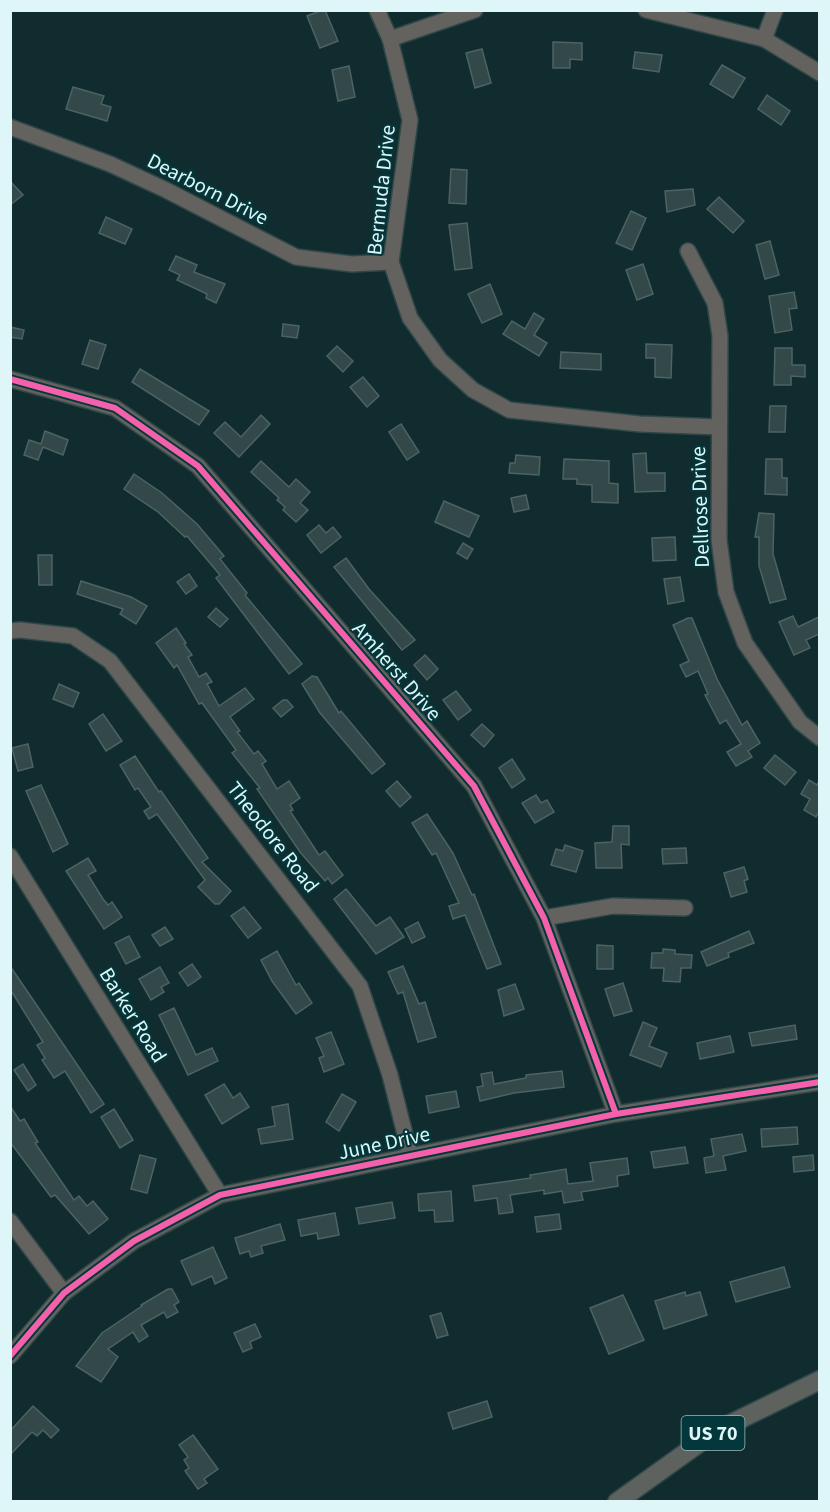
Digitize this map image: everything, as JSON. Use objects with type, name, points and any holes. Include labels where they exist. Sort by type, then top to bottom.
[{"type":"main road","name":"US 70","points":[[616,1502],[716,1431],[819,1380]]},
{"type":"street","name":"Bermuda Drive","points":[[377,10],[390,39],[410,120],[391,262],[410,318],[440,360],[473,390],[510,410],[640,424],[719,427]]},
{"type":"street","points":[[390,39],[475,10]]},
{"type":"street","points":[[646,10],[764,39],[819,74]]},
{"type":"street","points":[[764,39],[775,10]]},
{"type":"street","name":"Dearborn Drive","points":[[10,127],[110,164],[166,190],[296,258],[352,264],[391,262]]},
{"type":"street","name":"Dellrose Drive","points":[[688,251],[715,303],[720,336],[719,540],[726,592],[745,643],[800,722],[819,738]]},
{"type":"street","name":"Amherst Drive","points":[[10,379],[115,408],[198,466],[474,786],[544,918],[616,1114]]},
{"type":"street","name":"Theodore Road","points":[[10,632],[20,630],[73,636],[110,661],[360,986],[390,1075],[410,1154]]},
{"type":"street","name":"Barker Road","points":[[10,856],[220,1195]]},
{"type":"street","points":[[544,918],[613,906],[686,908]]},
{"type":"street","name":"June Drive","points":[[10,1356],[64,1293],[134,1241],[220,1195],[410,1154],[616,1114],[819,1082]]},
{"type":"street","points":[[10,1221],[64,1293]]},
{"type":"building","points":[[325,10],[338,41],[320,48],[307,16]]},
{"type":"building","points":[[553,42],[582,43],[582,60],[570,59],[570,68],[553,68]]},
{"type":"building","points":[[482,49],[491,83],[475,88],[466,53]]},
{"type":"building","points":[[635,52],[662,55],[659,72],[633,68]]},
{"type":"building","points":[[722,65],[745,78],[733,98],[710,84]]},
{"type":"building","points":[[349,66],[355,97],[338,101],[332,70]]},
{"type":"building","points":[[73,87],[104,96],[101,104],[111,107],[107,121],[66,109]]},
{"type":"building","points":[[767,95],[790,111],[781,125],[758,109]]},
{"type":"building","points":[[451,169],[467,170],[466,204],[449,203]]},
{"type":"building","points":[[10,181],[23,195],[10,205]]},
{"type":"building","points":[[693,189],[695,205],[667,212],[665,191]]},
{"type":"building","points":[[719,197],[744,221],[733,233],[707,209]]},
{"type":"building","points":[[631,211],[646,218],[632,250],[616,243]]},
{"type":"building","points":[[106,217],[132,229],[125,244],[99,233]]},
{"type":"building","points":[[467,223],[472,268],[455,270],[449,225]]},
{"type":"building","points":[[770,241],[779,275],[765,279],[756,245]]},
{"type":"building","points":[[176,256],[197,265],[194,272],[225,284],[216,303],[206,298],[207,294],[177,280],[180,275],[169,270]]},
{"type":"building","points":[[643,264],[653,294],[637,300],[626,270]]},
{"type":"building","points":[[490,284],[502,314],[482,323],[468,294]]},
{"type":"building","points":[[794,292],[797,308],[789,309],[792,330],[775,333],[769,296]]},
{"type":"building","points":[[534,313],[544,319],[534,335],[547,343],[539,356],[503,334],[512,321],[525,329]]},
{"type":"building","points":[[283,324],[299,326],[297,338],[282,336]]},
{"type":"building","points":[[10,327],[24,330],[22,339],[10,337]]},
{"type":"building","points":[[90,340],[106,345],[98,369],[82,364]]},
{"type":"building","points":[[646,344],[672,345],[671,378],[655,377],[655,358],[646,358]]},
{"type":"building","points":[[337,346],[353,361],[343,372],[327,356]]},
{"type":"building","points":[[775,348],[792,348],[792,365],[805,365],[805,377],[791,376],[791,385],[774,385]]},
{"type":"building","points":[[561,352],[601,354],[601,370],[560,368]]},
{"type":"building","points":[[140,369],[209,411],[199,425],[132,382]]},
{"type":"building","points":[[363,377],[379,396],[367,407],[350,387]]},
{"type":"building","points":[[770,406],[786,406],[785,432],[769,432]]},
{"type":"building","points":[[261,415],[270,424],[239,457],[214,433],[225,422],[241,437]]},
{"type":"building","points":[[401,424],[419,452],[407,460],[389,432]]},
{"type":"building","points":[[45,431],[68,440],[63,455],[43,447],[38,460],[24,455],[29,440],[41,444]]},
{"type":"building","points":[[646,453],[647,473],[665,473],[665,491],[635,492],[633,454]]},
{"type":"building","points":[[516,455],[540,457],[539,475],[509,473],[510,463],[515,463]]},
{"type":"building","points":[[564,459],[609,461],[609,483],[618,484],[618,503],[592,502],[592,485],[577,484],[577,479],[563,479]]},
{"type":"building","points":[[766,459],[782,459],[782,478],[787,478],[787,495],[765,494]]},
{"type":"building","points":[[261,461],[289,487],[296,479],[310,492],[300,503],[308,510],[296,522],[283,510],[285,507],[277,500],[279,498],[251,472]]},
{"type":"building","points":[[134,474],[162,493],[197,524],[224,556],[220,559],[247,593],[245,595],[302,664],[289,674],[216,578],[220,575],[187,536],[185,537],[158,512],[124,489]]},
{"type":"building","points":[[526,495],[529,509],[514,512],[511,498]]},
{"type":"building","points":[[444,501],[479,516],[469,537],[435,522]]},
{"type":"building","points":[[759,513],[774,514],[773,554],[786,599],[770,603],[759,566],[759,537],[755,537]]},
{"type":"building","points":[[319,525],[326,533],[333,527],[341,537],[321,553],[307,535]]},
{"type":"building","points":[[675,537],[676,560],[653,561],[652,538]]},
{"type":"building","points":[[463,543],[473,549],[467,559],[457,553]]},
{"type":"building","points":[[38,555],[52,555],[52,585],[39,585]]},
{"type":"building","points":[[346,558],[369,589],[415,640],[402,650],[334,567]]},
{"type":"building","points":[[189,574],[197,586],[186,594],[177,582]]},
{"type":"building","points":[[680,577],[684,601],[668,604],[664,579]]},
{"type":"building","points":[[81,581],[131,597],[147,606],[136,624],[120,614],[123,609],[77,594]]},
{"type":"building","points":[[216,608],[228,619],[220,627],[208,617]]},
{"type":"building","points":[[793,616],[798,627],[819,617],[819,634],[806,640],[810,648],[794,655],[779,622]]},
{"type":"building","points":[[692,618],[717,679],[742,725],[747,721],[760,743],[748,751],[752,757],[736,766],[727,752],[741,744],[726,720],[720,724],[705,695],[708,694],[698,671],[686,677],[680,665],[689,661],[673,625]]},
{"type":"building","points":[[176,628],[192,655],[188,657],[199,677],[206,673],[212,682],[207,684],[219,706],[245,688],[254,699],[230,717],[240,731],[237,732],[254,754],[258,751],[266,761],[262,764],[277,789],[289,781],[300,798],[290,805],[293,810],[290,811],[319,855],[325,851],[343,875],[332,884],[328,878],[325,881],[300,852],[257,789],[260,788],[232,753],[236,750],[202,703],[199,704],[177,665],[174,668],[156,643]]},
{"type":"building","points":[[425,655],[438,669],[427,680],[414,665]]},
{"type":"building","points":[[312,676],[317,677],[339,713],[341,711],[385,764],[372,774],[320,713],[302,684]]},
{"type":"building","points":[[59,684],[79,693],[73,707],[53,699]]},
{"type":"building","points":[[456,691],[471,710],[458,720],[443,700]]},
{"type":"building","points":[[283,700],[287,700],[293,707],[281,717],[273,708]]},
{"type":"building","points":[[103,714],[122,741],[106,751],[89,724]]},
{"type":"building","points":[[482,724],[494,735],[484,747],[471,735]]},
{"type":"building","points":[[28,744],[33,767],[18,771],[12,748]]},
{"type":"building","points":[[775,755],[796,772],[785,785],[764,768]]},
{"type":"building","points":[[135,756],[208,858],[202,862],[231,891],[219,904],[215,904],[198,887],[205,880],[157,814],[149,819],[144,811],[151,807],[138,788],[135,790],[120,765]]},
{"type":"building","points":[[512,759],[525,779],[512,788],[499,768]]},
{"type":"building","points":[[809,780],[817,785],[819,781],[819,811],[816,817],[804,810],[810,799],[801,794]]},
{"type":"building","points":[[397,781],[411,797],[400,807],[386,791]]},
{"type":"building","points":[[41,785],[68,844],[53,852],[26,791]]},
{"type":"building","points":[[536,795],[541,803],[547,800],[554,812],[535,823],[522,803]]},
{"type":"building","points":[[427,814],[453,853],[472,895],[474,894],[501,964],[487,969],[465,915],[453,919],[449,906],[459,903],[436,853],[432,855],[412,823]]},
{"type":"building","points":[[613,826],[629,826],[629,845],[621,844],[622,868],[596,868],[595,843],[612,842]]},
{"type":"building","points":[[565,845],[583,851],[576,872],[551,865],[556,849],[563,851]]},
{"type":"building","points":[[686,848],[687,863],[663,864],[662,849]]},
{"type":"building","points":[[88,858],[96,871],[88,875],[103,899],[108,905],[112,902],[122,917],[104,929],[66,871]]},
{"type":"building","points":[[744,867],[748,879],[744,881],[747,892],[731,897],[724,873]]},
{"type":"building","points":[[346,889],[376,926],[390,917],[404,937],[376,954],[334,899]]},
{"type":"building","points":[[244,907],[261,928],[248,938],[231,916]]},
{"type":"building","points":[[418,922],[425,937],[412,943],[405,929]]},
{"type":"building","points":[[165,927],[173,939],[160,946],[152,935]]},
{"type":"building","points":[[749,931],[754,943],[728,953],[729,957],[707,966],[701,952]]},
{"type":"building","points":[[129,936],[140,957],[126,964],[115,943]]},
{"type":"building","points":[[597,945],[613,946],[613,969],[597,969]]},
{"type":"building","points":[[663,949],[675,950],[675,954],[692,955],[691,968],[681,968],[680,982],[663,981],[664,968],[651,968],[652,953],[663,953]]},
{"type":"building","points":[[277,951],[296,985],[299,983],[312,1003],[296,1014],[272,981],[261,960]]},
{"type":"building","points":[[192,964],[201,977],[188,986],[179,973]]},
{"type":"building","points":[[10,966],[104,1104],[91,1113],[65,1071],[54,1078],[42,1060],[45,1058],[37,1045],[43,1042],[10,989]]},
{"type":"building","points":[[403,966],[419,1004],[425,1002],[436,1037],[418,1042],[403,992],[398,994],[388,972]]},
{"type":"building","points":[[160,967],[169,983],[161,987],[164,992],[151,1000],[139,979]]},
{"type":"building","points":[[623,983],[632,1011],[614,1016],[605,989]]},
{"type":"building","points":[[515,984],[524,1009],[504,1016],[498,990]]},
{"type":"building","points":[[174,1008],[196,1055],[212,1048],[218,1061],[188,1075],[159,1015]]},
{"type":"building","points":[[643,1022],[657,1028],[649,1046],[667,1053],[661,1067],[630,1055]]},
{"type":"building","points":[[795,1025],[797,1039],[752,1046],[749,1033]]},
{"type":"building","points":[[331,1032],[344,1064],[324,1072],[319,1058],[324,1056],[316,1038]]},
{"type":"building","points":[[730,1036],[734,1052],[700,1059],[697,1043]]},
{"type":"building","points":[[23,1064],[36,1085],[28,1091],[14,1070]]},
{"type":"building","points":[[562,1071],[564,1087],[514,1093],[480,1101],[477,1087],[483,1086],[481,1074],[492,1072],[494,1084],[526,1078],[526,1075]]},
{"type":"building","points":[[224,1084],[233,1098],[240,1093],[249,1107],[222,1124],[205,1095]]},
{"type":"building","points":[[456,1091],[459,1107],[429,1113],[426,1096]]},
{"type":"building","points":[[342,1094],[356,1102],[339,1131],[326,1122]]},
{"type":"building","points":[[288,1104],[293,1139],[261,1144],[258,1129],[275,1126],[272,1107]]},
{"type":"building","points":[[10,1106],[20,1121],[24,1119],[38,1142],[35,1143],[74,1200],[79,1196],[87,1206],[93,1201],[108,1219],[89,1234],[55,1195],[51,1197],[10,1142]]},
{"type":"building","points":[[114,1109],[133,1140],[120,1148],[101,1117]]},
{"type":"building","points":[[797,1127],[798,1144],[762,1147],[761,1129]]},
{"type":"building","points":[[742,1134],[746,1151],[723,1156],[726,1170],[706,1173],[704,1158],[714,1156],[711,1139]]},
{"type":"building","points":[[685,1147],[688,1163],[654,1168],[651,1152]]},
{"type":"building","points":[[140,1155],[156,1159],[147,1193],[131,1189]]},
{"type":"building","points":[[813,1155],[814,1170],[794,1172],[793,1157]]},
{"type":"building","points":[[627,1158],[629,1174],[617,1176],[618,1186],[581,1192],[583,1200],[564,1203],[562,1191],[544,1194],[544,1190],[510,1195],[513,1212],[499,1214],[497,1198],[475,1201],[473,1186],[531,1178],[530,1175],[566,1169],[568,1184],[593,1181],[590,1163]]},
{"type":"building","points":[[451,1191],[453,1221],[435,1222],[434,1210],[419,1211],[418,1194]]},
{"type":"building","points":[[392,1202],[395,1218],[359,1224],[356,1208]]},
{"type":"building","points":[[335,1213],[339,1235],[318,1239],[317,1233],[301,1236],[298,1220]]},
{"type":"building","points":[[559,1214],[561,1229],[537,1232],[535,1217]]},
{"type":"building","points":[[280,1224],[285,1240],[261,1246],[263,1253],[251,1257],[249,1251],[240,1254],[235,1238]]},
{"type":"building","points":[[213,1247],[227,1278],[215,1284],[212,1276],[192,1285],[181,1261]]},
{"type":"building","points":[[784,1267],[790,1287],[736,1302],[730,1282]]},
{"type":"building","points":[[168,1289],[172,1289],[179,1302],[174,1305],[178,1312],[167,1318],[164,1312],[141,1325],[148,1336],[139,1342],[133,1332],[108,1349],[118,1357],[101,1382],[76,1366],[102,1333]]},
{"type":"building","points":[[685,1292],[686,1296],[700,1292],[707,1315],[664,1329],[655,1301]]},
{"type":"building","points":[[623,1295],[644,1340],[609,1354],[590,1308]]},
{"type":"building","points":[[441,1313],[448,1335],[437,1338],[430,1316]]},
{"type":"building","points":[[255,1324],[261,1337],[250,1342],[252,1348],[243,1352],[234,1333]]},
{"type":"building","points":[[487,1401],[492,1417],[453,1429],[448,1413]]},
{"type":"building","points":[[33,1406],[59,1430],[51,1438],[43,1430],[37,1436],[32,1432],[10,1455],[10,1431]]},
{"type":"building","points":[[193,1435],[218,1469],[204,1479],[207,1483],[198,1489],[185,1471],[189,1468],[184,1460],[188,1457],[179,1445]]},
{"type":"cycle path","points":[[10,379],[115,408],[198,466],[474,786],[544,918],[616,1114]]},
{"type":"cycle path","points":[[10,1356],[64,1293],[134,1241],[220,1195],[616,1114],[820,1082]]}]
